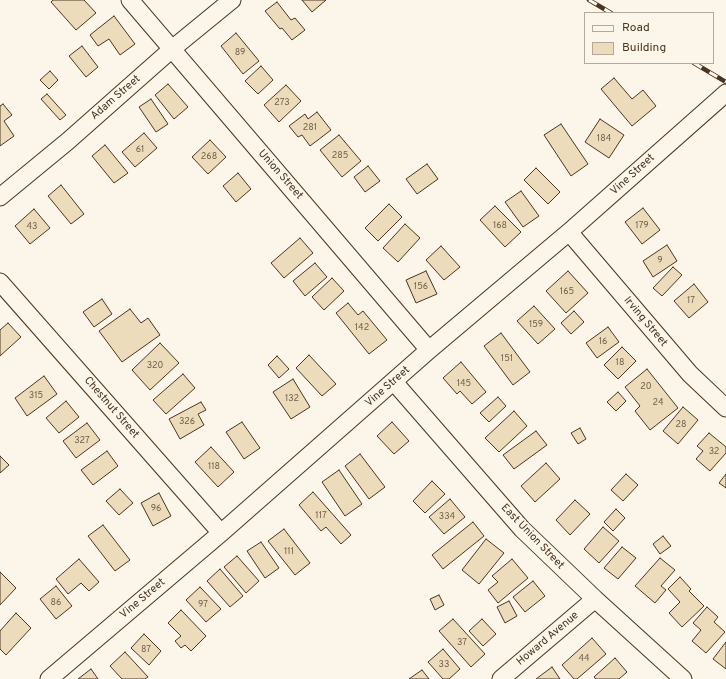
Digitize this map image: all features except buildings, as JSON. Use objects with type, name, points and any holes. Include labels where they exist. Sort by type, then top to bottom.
[{"type":"street","name":"Union Street","points":[[130,0],[429,350]]},
{"type":"street","name":"Adam Street","points":[[0,197],[68,141],[172,49],[232,0]]},
{"type":"street","name":"Vine Street","points":[[49,679],[222,533],[429,350],[569,232],[726,93]]},
{"type":"street","name":"Irving Street","points":[[569,232],[690,374],[726,408]]},
{"type":"street","name":"Chestnut Street","points":[[0,282],[222,533]]},
{"type":"street","name":"East Union Street","points":[[394,382],[522,529],[595,599],[683,679]]},
{"type":"street","name":"Howard Avenue","points":[[501,679],[595,599]]},
{"type":"railway","points":[[589,0],[609,12]]},
{"type":"railway","points":[[696,64],[726,82]]}]
